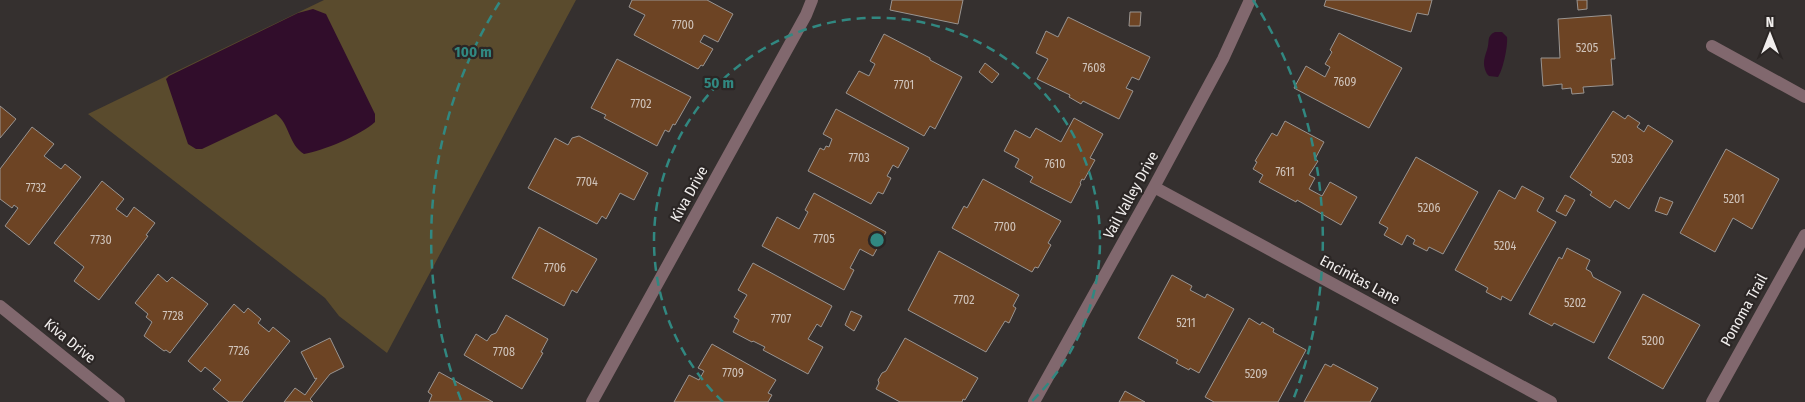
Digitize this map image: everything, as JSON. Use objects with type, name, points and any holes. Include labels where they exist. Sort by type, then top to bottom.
[{"type":"street","name":"Kiva Drive","points":[[592,402],[806,16],[812,0]]},
{"type":"street","name":"Vail Valley Drive","points":[[1034,402],[1224,59],[1250,0]]},
{"type":"street","points":[[1712,46],[1805,97]]},
{"type":"street","name":"Encinitas Lane","points":[[1154,187],[1551,402]]},
{"type":"street","name":"Ponoma Trail","points":[[1712,402],[1805,235]]},
{"type":"street","name":"Kiva Drive","points":[[0,306],[119,402]]},
{"type":"shaded area","points":[[324,0],[576,0],[387,353],[339,316],[325,298],[88,114]]},
{"type":"shaded area","points":[[313,9],[326,14],[375,114],[375,122],[361,132],[341,142],[304,154],[295,145],[281,118],[276,114],[202,149],[196,149],[188,144],[166,79],[298,13]]},
{"type":"shaded area","points":[[1495,32],[1502,32],[1507,37],[1505,58],[1498,77],[1489,76],[1484,64],[1489,37]]},
{"type":"building","points":[[632,0],[707,0],[733,14],[718,42],[704,35],[700,42],[713,49],[703,66],[701,65],[698,69],[634,35],[645,15],[629,7]]},
{"type":"building","points":[[892,0],[963,0],[958,24],[890,10]]},
{"type":"building","points":[[1326,0],[1432,0],[1428,15],[1417,13],[1411,32],[1324,6]]},
{"type":"building","points":[[1577,0],[1587,0],[1587,9],[1578,10]]},
{"type":"building","points":[[1130,12],[1141,12],[1140,26],[1129,26]]},
{"type":"building","points":[[1611,15],[1615,59],[1611,59],[1613,85],[1583,87],[1584,93],[1572,94],[1571,88],[1562,89],[1562,84],[1543,86],[1541,58],[1560,58],[1558,19]]},
{"type":"building","points":[[1068,17],[1150,57],[1139,80],[1132,77],[1126,88],[1133,91],[1119,119],[1083,101],[1081,104],[1069,97],[1070,95],[1037,79],[1048,59],[1036,53],[1046,31],[1058,37]]},
{"type":"building","points":[[1339,33],[1402,68],[1369,128],[1294,88],[1306,66],[1325,77],[1330,67],[1325,64]]},
{"type":"building","points":[[884,34],[962,77],[935,129],[930,126],[924,136],[846,93],[859,71],[869,76],[875,64],[870,61]]},
{"type":"building","points":[[617,59],[691,97],[675,125],[673,124],[669,132],[665,130],[657,146],[604,118],[606,115],[591,108]]},
{"type":"building","points":[[985,63],[999,74],[992,83],[979,72]]},
{"type":"building","points":[[0,106],[16,119],[0,138]]},
{"type":"building","points":[[836,109],[909,148],[898,168],[893,165],[887,176],[891,178],[883,194],[878,192],[871,204],[808,171],[820,148],[824,150],[826,146],[829,147],[832,139],[823,134]]},
{"type":"building","points":[[1613,111],[1625,119],[1628,115],[1640,123],[1637,127],[1644,132],[1648,125],[1673,141],[1629,209],[1615,200],[1610,208],[1590,195],[1592,192],[1570,177]]},
{"type":"building","points":[[1074,118],[1103,134],[1090,158],[1095,160],[1084,180],[1082,179],[1071,203],[1030,182],[1033,177],[1015,167],[1019,159],[1004,151],[1015,130],[1030,138],[1036,128],[1061,142]]},
{"type":"building","points":[[1285,121],[1324,142],[1315,159],[1318,161],[1309,175],[1315,178],[1309,189],[1322,196],[1330,182],[1357,197],[1341,225],[1297,200],[1296,202],[1259,182],[1263,175],[1253,169],[1257,162],[1255,161],[1272,133],[1277,136]]},
{"type":"building","points":[[32,127],[54,144],[44,156],[61,169],[65,164],[81,177],[29,245],[5,226],[18,208],[14,205],[12,208],[0,199],[0,169]]},
{"type":"building","points":[[579,136],[648,173],[634,200],[620,193],[606,219],[602,216],[597,224],[528,188],[555,138],[568,145],[572,138]]},
{"type":"building","points":[[1726,149],[1779,179],[1752,229],[1733,218],[1715,252],[1680,233]]},
{"type":"building","points":[[1416,157],[1478,192],[1443,254],[1429,247],[1427,251],[1413,244],[1415,240],[1407,235],[1402,245],[1384,235],[1388,228],[1379,223]]},
{"type":"building","points":[[983,179],[1061,221],[1048,243],[1051,245],[1038,268],[1035,267],[1032,272],[952,228],[964,206],[967,208]]},
{"type":"building","points":[[102,181],[124,199],[116,209],[127,217],[134,207],[155,223],[146,235],[148,236],[99,300],[74,281],[84,267],[54,243]]},
{"type":"building","points":[[1522,186],[1544,198],[1537,211],[1556,222],[1511,301],[1502,296],[1501,300],[1486,292],[1488,288],[1455,270],[1499,190],[1515,199]]},
{"type":"building","points":[[814,193],[886,232],[873,256],[860,249],[850,268],[854,270],[844,290],[762,246],[777,217],[799,229],[808,212],[805,210]]},
{"type":"building","points":[[1565,195],[1575,200],[1566,216],[1556,211]]},
{"type":"building","points":[[1660,197],[1673,202],[1667,215],[1655,211]]},
{"type":"building","points":[[539,227],[597,259],[577,293],[572,290],[564,306],[512,278]]},
{"type":"building","points":[[1567,248],[1590,260],[1586,269],[1591,272],[1593,277],[1621,292],[1594,343],[1554,323],[1552,326],[1529,314],[1559,257],[1562,259]]},
{"type":"building","points":[[939,251],[1019,295],[1013,306],[1016,308],[1009,323],[1005,321],[986,352],[908,310]]},
{"type":"building","points":[[753,263],[832,306],[821,327],[817,324],[808,339],[823,347],[808,374],[763,350],[765,347],[733,332],[739,320],[734,317],[747,295],[738,290]]},
{"type":"building","points":[[158,274],[167,282],[172,277],[208,304],[170,353],[166,350],[164,351],[144,336],[152,322],[146,317],[148,314],[135,303]]},
{"type":"building","points":[[1172,275],[1192,286],[1190,290],[1205,298],[1207,294],[1234,309],[1199,373],[1176,363],[1178,360],[1138,338]]},
{"type":"building","points":[[1643,294],[1700,325],[1663,389],[1608,358]]},
{"type":"building","points":[[234,304],[244,313],[248,308],[261,319],[258,323],[269,332],[273,327],[290,341],[242,402],[229,402],[213,389],[221,380],[205,367],[201,372],[188,361]]},
{"type":"building","points":[[851,311],[862,316],[854,331],[845,325]]},
{"type":"building","points":[[506,315],[548,339],[541,352],[543,353],[522,389],[464,355],[476,334],[487,341],[491,335],[496,333]]},
{"type":"building","points":[[1249,318],[1260,325],[1262,322],[1274,329],[1273,332],[1306,350],[1278,402],[1214,402],[1205,397]]},
{"type":"building","points":[[330,338],[344,367],[330,374],[310,399],[313,402],[284,402],[295,388],[305,395],[317,378],[315,379],[301,352]]},
{"type":"building","points":[[905,338],[978,378],[965,400],[963,399],[962,402],[900,402],[876,389],[879,383],[878,380],[882,373],[886,371]]},
{"type":"building","points":[[712,344],[776,380],[768,393],[772,395],[768,402],[674,402],[689,375],[699,380],[704,371],[698,368]]},
{"type":"building","points":[[1325,364],[1331,367],[1333,364],[1378,388],[1370,402],[1304,402]]},
{"type":"building","points":[[439,372],[493,402],[429,402],[432,395],[428,392]]},
{"type":"building","points":[[1125,391],[1145,402],[1119,402]]}]
